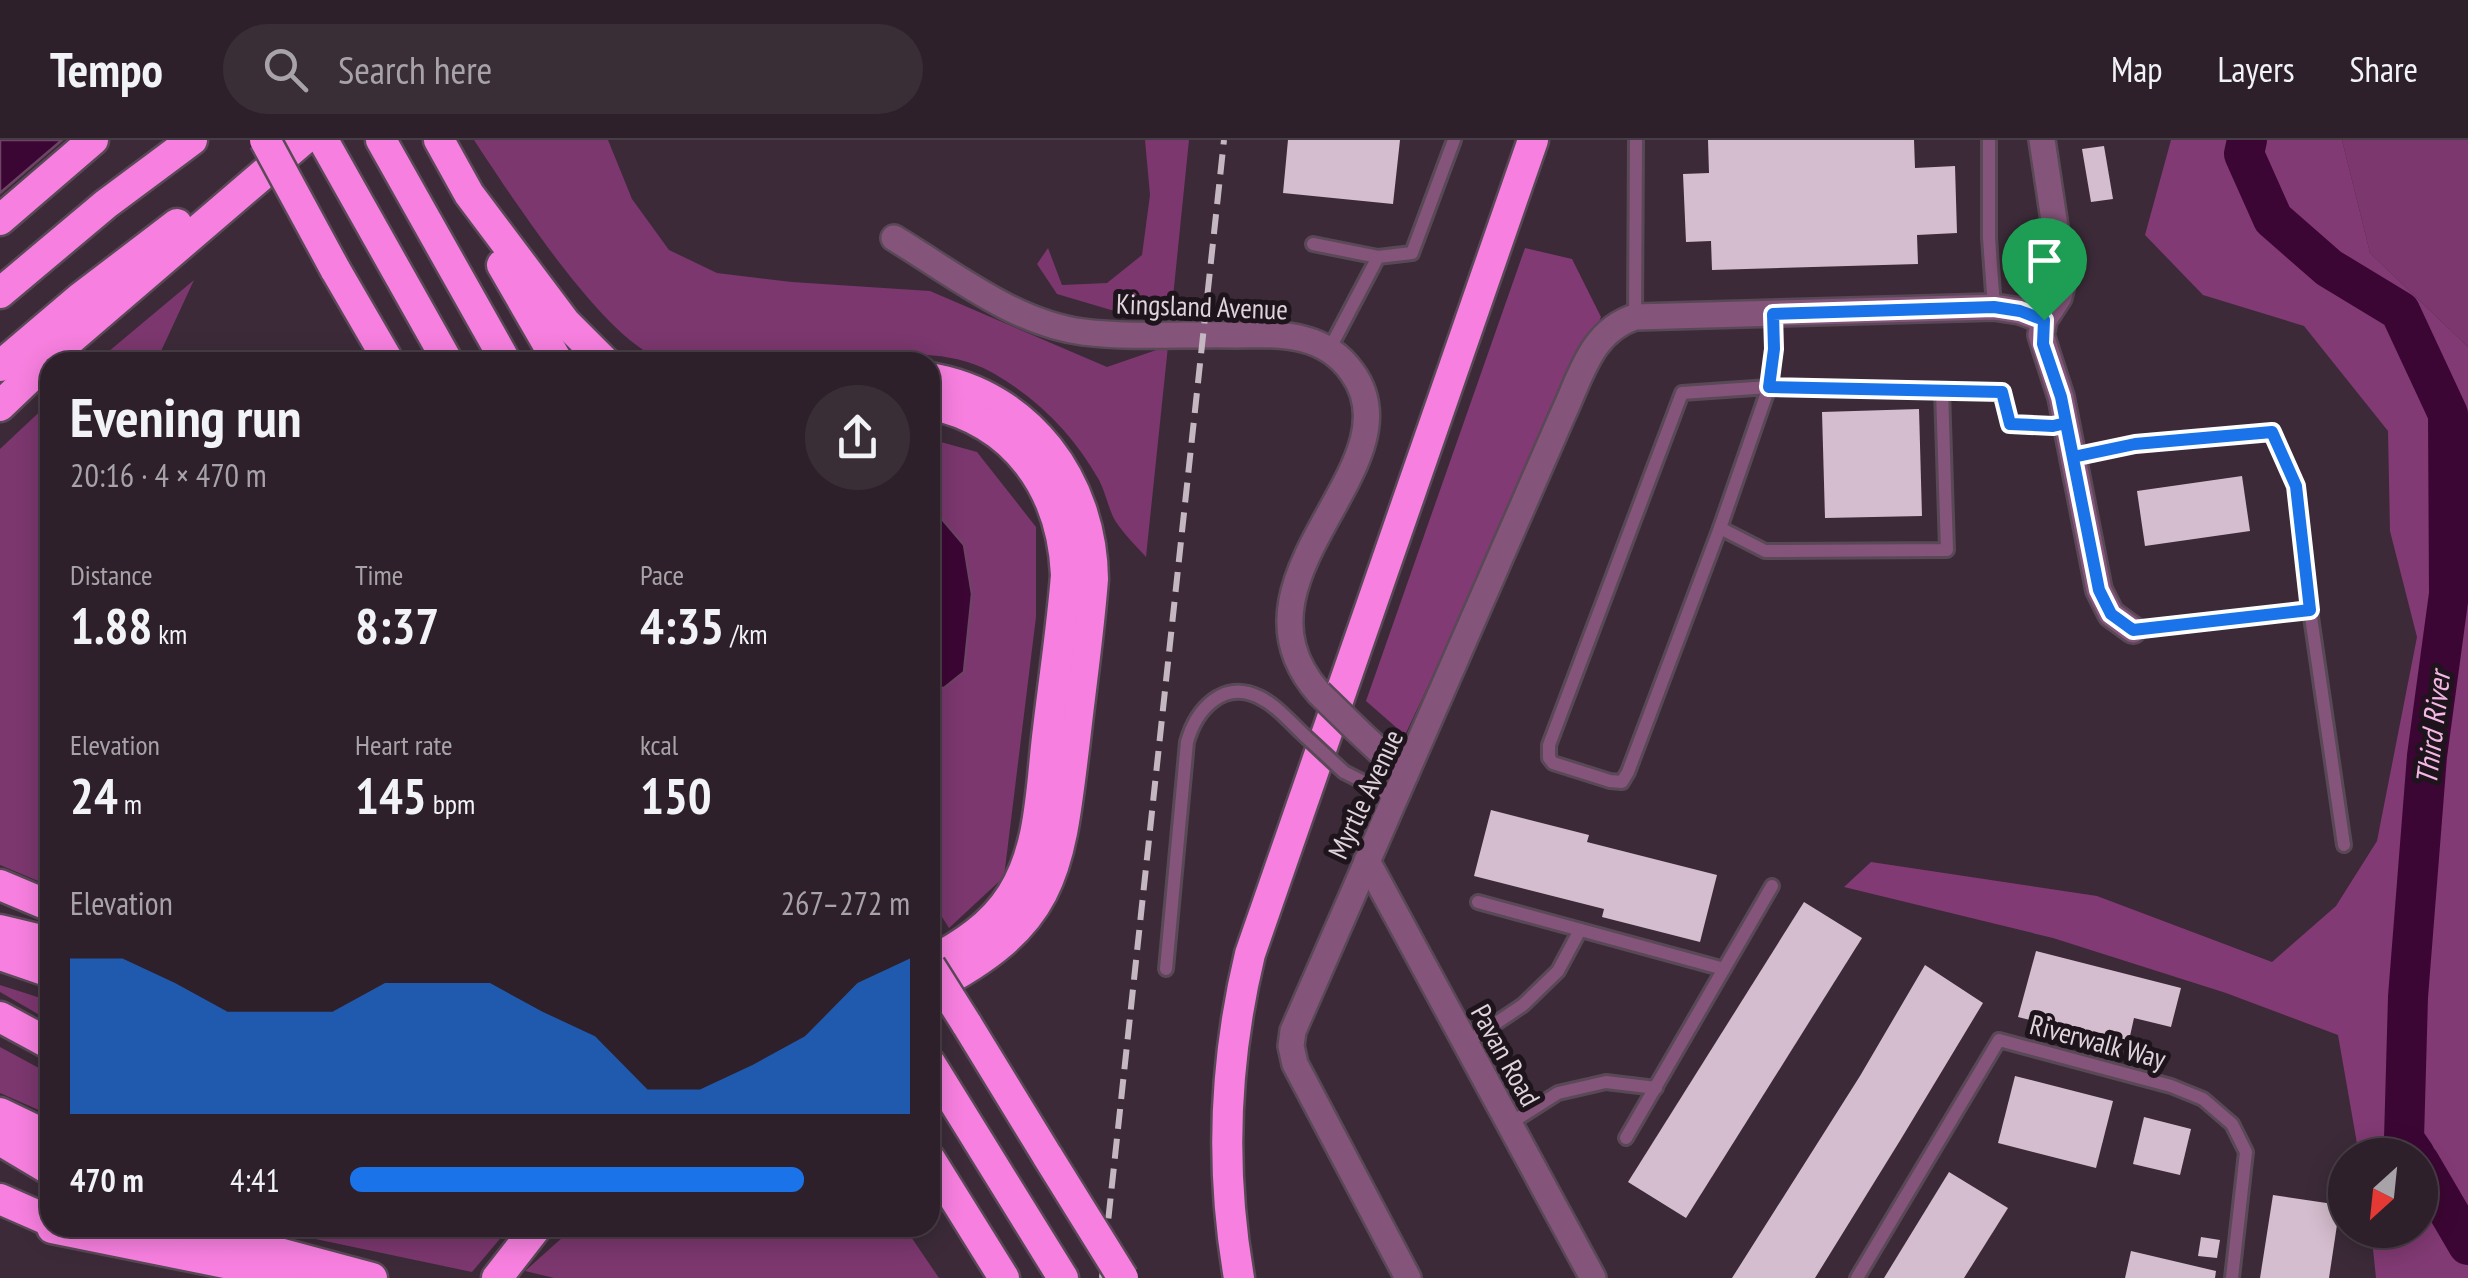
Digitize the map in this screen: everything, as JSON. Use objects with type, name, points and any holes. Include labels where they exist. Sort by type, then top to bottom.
[{"type":"highway","points":[[0,220],[94,140]]},
{"type":"highway","points":[[0,293],[106,204],[192,140]]},
{"type":"highway","points":[[265,140],[383,352]]},
{"type":"highway","points":[[0,366],[156,239],[301,140]]},
{"type":"highway","points":[[57,352],[301,140]]},
{"type":"highway","points":[[323,140],[442,352]]},
{"type":"highway","points":[[381,140],[500,352]]},
{"type":"highway","points":[[439,140],[469,194],[554,307],[596,352]]},
{"type":"highway","points":[[1239,1278],[1227,1186],[1226,1120],[1236,1019],[1250,954],[1533,140]]},
{"type":"highway","points":[[469,194],[482,230],[552,352]]},
{"type":"highway","points":[[0,406],[40,368]]},
{"type":"highway","points":[[940,380],[962,386],[1001,405],[1049,447],[1080,500],[1090,541],[1093,578],[1064,833],[1048,883],[1021,926],[995,951],[940,983]]},
{"type":"highway","points":[[940,407],[986,426],[1028,463],[1055,510],[1064,542],[1066,575],[1035,827],[1024,872],[1010,898],[991,920],[940,958]]},
{"type":"highway","points":[[0,885],[40,902]]},
{"type":"highway","points":[[0,930],[40,940]]},
{"type":"highway","points":[[0,955],[40,969]]},
{"type":"highway","points":[[940,981],[1123,1278]]},
{"type":"highway","points":[[0,1016],[40,1038]]},
{"type":"highway","points":[[940,1080],[1063,1278]]},
{"type":"highway","points":[[0,1113],[40,1132]]},
{"type":"highway","points":[[0,1140],[40,1164]]},
{"type":"highway","points":[[940,1175],[1004,1278]]},
{"type":"highway","points":[[0,1199],[40,1220]]},
{"type":"highway","points":[[940,1210],[996,1278]]},
{"type":"highway","points":[[0,1212],[40,1222]]},
{"type":"highway","points":[[93,1237],[299,1278]]},
{"type":"highway","points":[[94,1237],[100,1239]]},
{"type":"highway","points":[[219,1237],[372,1278]]},
{"type":"highway","points":[[496,1278],[529,1237]]},
{"type":"street","points":[[2042,140],[2063,280],[2059,296],[2044,320],[2043,344],[2066,423],[2099,590],[2111,614],[2133,630]]},
{"type":"street","name":"Kingsland Avenue","points":[[894,238],[1001,303],[1062,328],[1109,333],[1288,336],[1329,350]]},
{"type":"street","points":[[1635,317],[1994,307],[2044,320]]},
{"type":"street","name":"Myrtle Avenue","points":[[1408,1278],[1302,1078],[1291,1046],[1302,1004],[1570,400],[1605,332],[1618,322],[1635,317]]},
{"type":"street","points":[[1329,350],[1357,378],[1363,391],[1366,421],[1350,471],[1289,600],[1287,630],[1301,671],[1357,730],[1400,786]]},
{"type":"street","name":"Pavan Road","points":[[1367,861],[1593,1278]]},
{"type":"lane","points":[[1313,244],[1378,257],[1412,253],[1454,140]]},
{"type":"lane","points":[[1635,317],[1636,140]]},
{"type":"lane","points":[[1989,140],[1994,307]]},
{"type":"lane","points":[[1329,350],[1378,257]]},
{"type":"lane","points":[[1773,314],[1769,387],[1720,528],[1622,782],[1610,782],[1553,764],[1548,758],[1549,745],[1682,393],[1769,387],[2002,392],[2010,424],[2066,423]]},
{"type":"lane","points":[[1720,528],[1765,551],[1948,550],[1942,390]]},
{"type":"lane","points":[[2073,457],[2135,444],[2272,432],[2296,486],[2344,845]]},
{"type":"lane","points":[[2133,630],[2310,610]]},
{"type":"lane","points":[[1166,969],[1188,742],[1192,723],[1212,700],[1240,691],[1256,695],[1272,705],[1344,772],[1400,786]]},
{"type":"lane","points":[[1626,1138],[1772,886]]},
{"type":"lane","points":[[1478,902],[1724,969]]},
{"type":"lane","points":[[1465,1044],[1523,1006],[1558,972],[1580,930]]},
{"type":"lane","name":"Riverwalk Way","points":[[1857,1278],[1999,1040],[2171,1086],[2203,1099],[2232,1124],[2246,1152],[2232,1278]]},
{"type":"lane","points":[[1509,1124],[1558,1093],[1606,1082],[1656,1088]]},
{"type":"shaded area","points":[[0,140],[62,140],[0,193]]},
{"type":"shaded area","points":[[474,140],[608,140],[632,199],[669,250],[717,273],[930,291],[1107,367],[1168,346],[1146,557],[1116,522],[1099,480],[1066,433],[1025,394],[993,373],[940,356],[940,352],[649,352],[612,324],[586,295]]},
{"type":"shaded area","points":[[1145,140],[1189,140],[1171,317],[1111,310],[1057,294],[1037,264],[1048,248],[1062,285],[1107,283],[1142,255],[1150,195]]},
{"type":"shaded area","points":[[2171,140],[2342,140],[2370,253],[2468,347],[2468,1278],[2376,1278],[2373,1248],[2438,1248],[2438,1138],[2356,1138],[2338,1035],[2226,993],[2053,938],[1844,887],[1871,862],[2097,896],[2272,962],[2336,906],[2377,841],[2417,637],[2390,531],[2388,431],[2304,326],[2203,295],[2145,235]]},
{"type":"shaded area","points":[[2342,140],[2468,140],[2468,347],[2370,253]]},
{"type":"shaded area","points":[[1525,248],[1572,259],[1601,317],[1405,735],[1366,701]]},
{"type":"shaded area","points":[[194,280],[161,352],[108,352]]},
{"type":"shaded area","points":[[40,411],[40,882],[0,865],[0,449]]},
{"type":"shaded area","points":[[940,442],[977,452],[1036,527],[1036,617],[1004,877],[949,928],[940,914],[940,688],[944,688]]},
{"type":"shaded area","points":[[940,517],[964,545],[972,594],[964,672],[940,688]]},
{"type":"shaded area","points":[[0,985],[40,998],[40,1015],[0,992]]},
{"type":"shaded area","points":[[0,1047],[40,1069],[40,1111],[0,1093]]},
{"type":"shaded area","points":[[306,1237],[501,1237],[472,1272]]},
{"type":"shaded area","points":[[563,1237],[911,1237],[939,1278],[554,1278],[525,1271]]},
{"type":"building","points":[[1288,140],[1400,140],[1393,204],[1283,193]]},
{"type":"building","points":[[1708,140],[1914,140],[1915,168],[1955,166],[1957,233],[1917,235],[1918,264],[1712,270],[1711,241],[1686,242],[1683,174],[1709,173]]},
{"type":"building","points":[[2104,146],[2113,199],[2091,202],[2082,149]]},
{"type":"building","points":[[1919,409],[1922,516],[1825,518],[1822,412]]},
{"type":"building","points":[[2242,476],[2250,531],[2145,546],[2137,491]]},
{"type":"building","points":[[1491,810],[1589,835],[1587,842],[1717,875],[1700,942],[1602,917],[1604,909],[1474,876]]},
{"type":"building","points":[[1804,902],[1862,938],[1686,1218],[1628,1182]]},
{"type":"building","points":[[2036,951],[2181,988],[2171,1027],[2134,1018],[2128,1045],[2018,1017]]},
{"type":"building","points":[[1925,965],[1983,1003],[1901,1139],[1815,1278],[1732,1278],[1860,1076]]},
{"type":"building","points":[[2015,1076],[2113,1101],[2096,1168],[1998,1143]]},
{"type":"building","points":[[2144,1117],[2191,1129],[2180,1175],[2133,1164]]},
{"type":"building","points":[[1949,1172],[2008,1208],[1964,1278],[1884,1278]]},
{"type":"building","points":[[2273,1195],[2328,1203],[2328,1248],[2334,1248],[2329,1278],[2260,1278]]},
{"type":"building","points":[[2201,1237],[2220,1240],[2217,1258],[2198,1256]]},
{"type":"building","points":[[2131,1251],[2216,1271],[2215,1278],[2125,1278]]},
{"type":"waterway","name":"Third River","points":[[2247,140],[2244,154],[2273,219],[2329,268],[2400,311],[2448,414],[2449,594],[2427,756],[2408,997],[2404,1138]]},
{"type":"waterway","name":"Third River","points":[[2438,1194],[2468,1245]]},
{"type":"railway","points":[[1102,1278],[1224,140]]},
{"type":"route","points":[[1994,307],[2044,320],[2041,335],[2061,397],[2073,457],[2135,444],[2272,432],[2296,486],[2310,610],[2133,630],[2111,614],[2099,590],[2066,423],[2010,424],[2002,392],[1769,387],[1773,314],[1994,307]]}]
